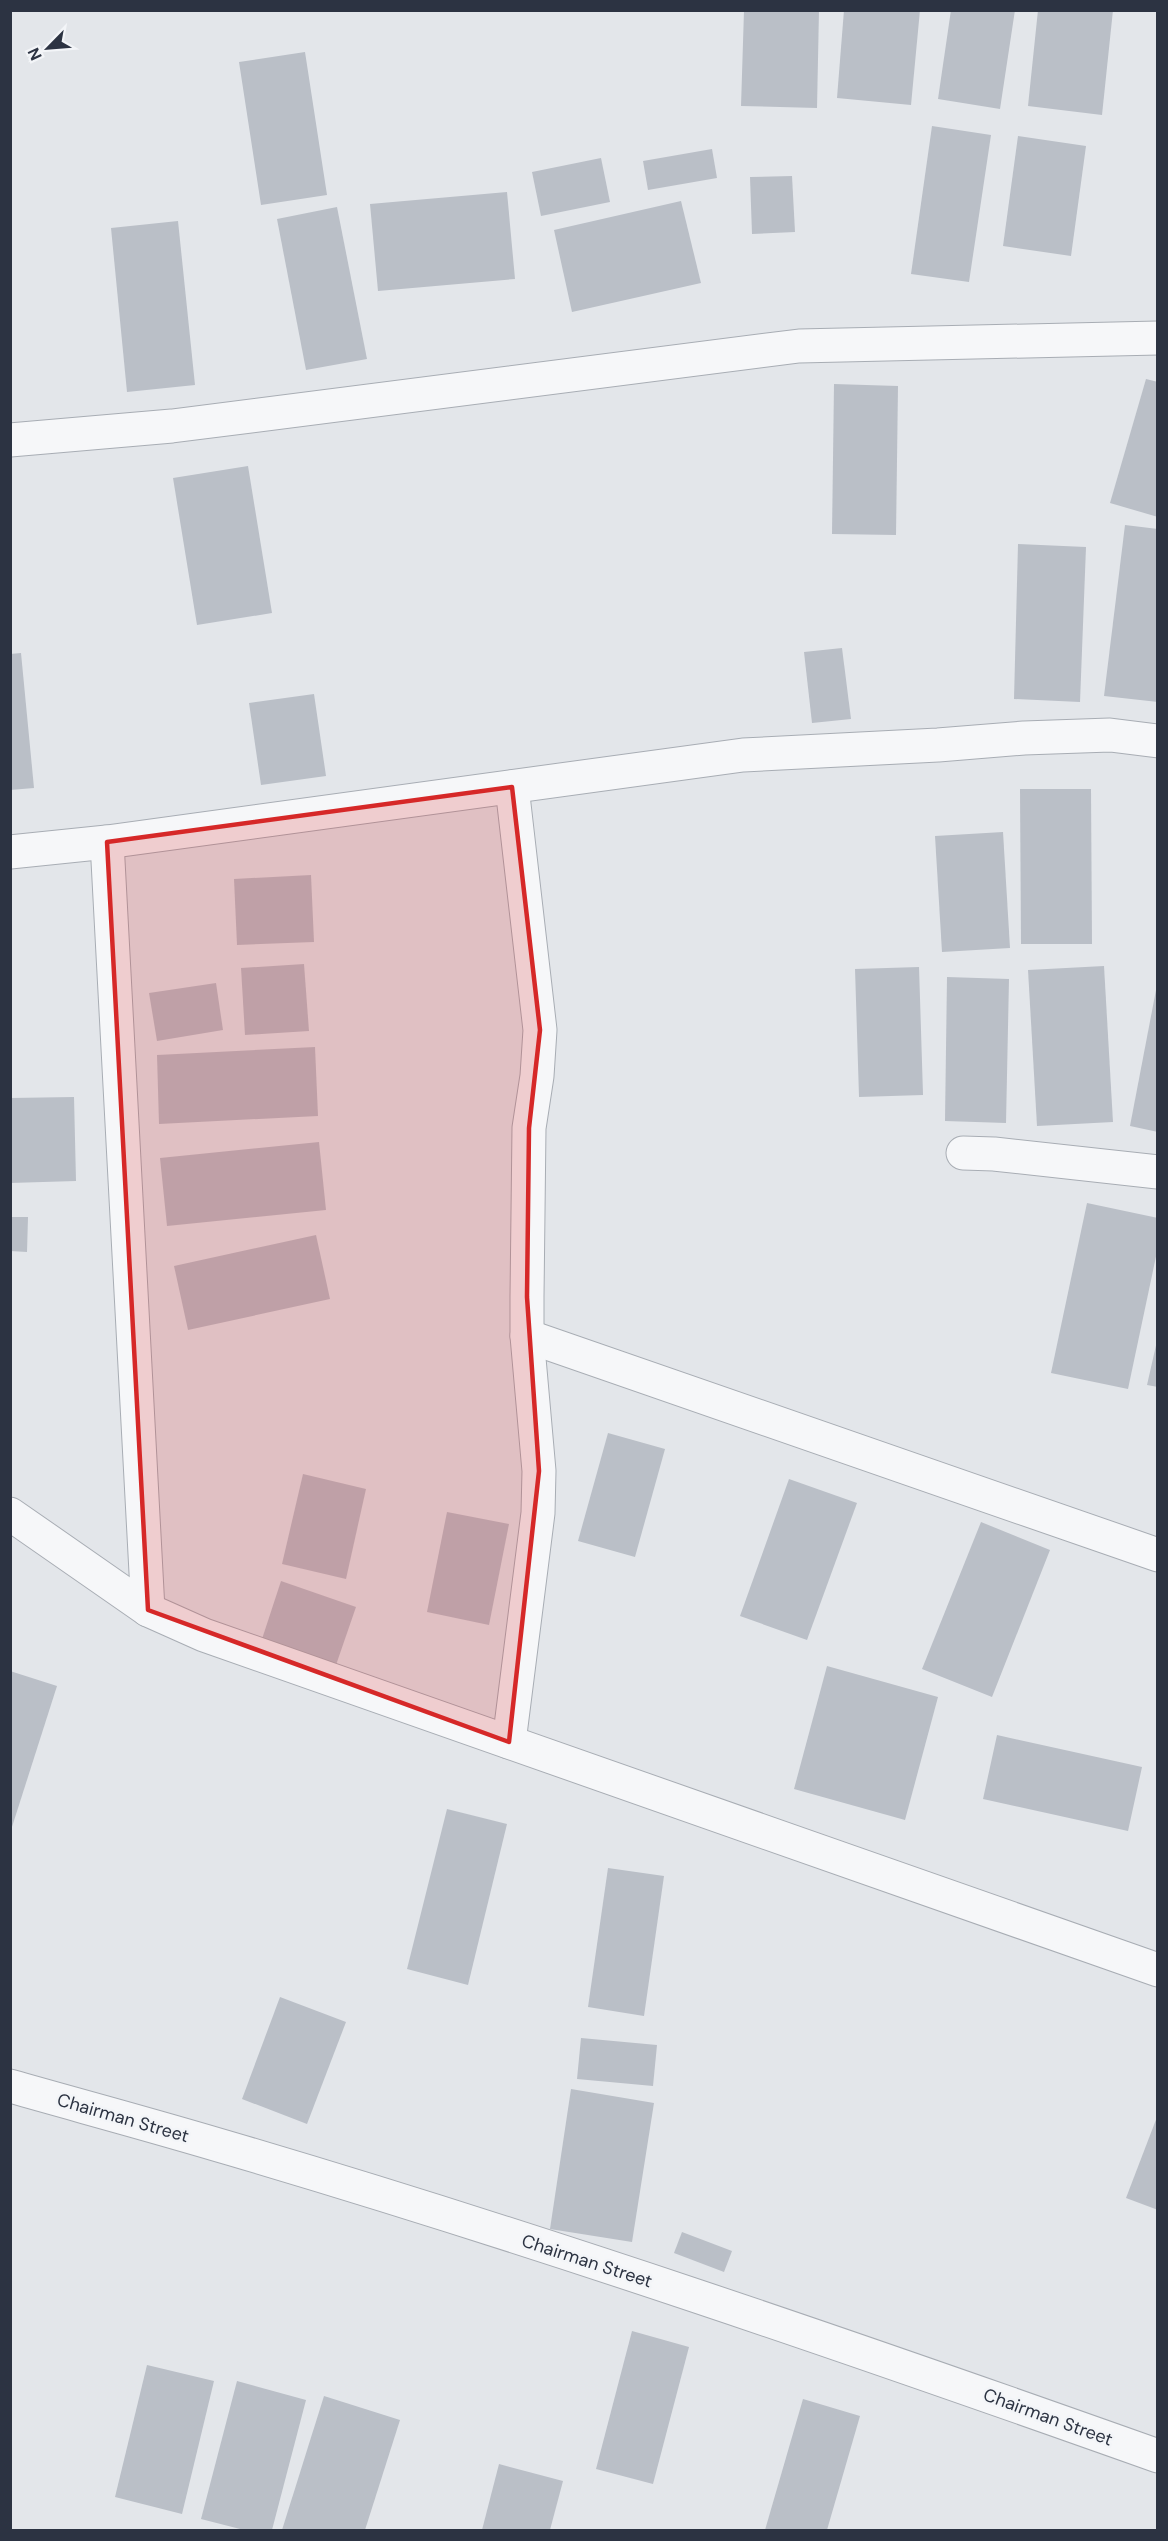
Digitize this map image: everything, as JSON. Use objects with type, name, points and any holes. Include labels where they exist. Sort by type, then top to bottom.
[{"type":"street","points":[[10,440],[172,426],[799,346],[1158,338]]},
{"type":"street","points":[[10,852],[108,842],[743,755],[1110,735],[1158,741]]},
{"type":"street","points":[[509,1742],[538,1513],[540,1471],[527,1336],[529,1128],[537,1076],[540,1030],[512,787]]},
{"type":"street","points":[[108,842],[148,1610]]},
{"type":"street","points":[[963,1153],[994,1154],[1158,1172]]},
{"type":"street","points":[[527,1336],[1158,1555]]},
{"type":"street","points":[[10,1514],[148,1610],[204,1635],[1157,1968]]},
{"type":"street","name":"Chairman Street","points":[[10,2086],[232,2149],[563,2253],[880,2357],[1158,2456]]},
{"type":"highlighted area","points":[[512,787],[540,1030],[529,1128],[527,1297],[539,1471],[509,1742],[148,1610],[107,842]]},
{"type":"building","points":[[744,10],[819,10],[817,108],[741,106]]},
{"type":"building","points":[[844,10],[920,10],[911,105],[837,98]]},
{"type":"building","points":[[951,10],[1015,10],[1000,109],[938,99]]},
{"type":"building","points":[[1038,10],[1113,10],[1102,115],[1028,106]]},
{"type":"building","points":[[305,52],[327,195],[261,205],[239,62]]},
{"type":"building","points":[[932,126],[991,135],[969,282],[911,274]]},
{"type":"building","points":[[1018,136],[1086,146],[1071,256],[1003,246]]},
{"type":"building","points":[[712,149],[717,178],[648,190],[643,161]]},
{"type":"building","points":[[601,158],[610,202],[541,216],[532,172]]},
{"type":"building","points":[[792,176],[795,232],[752,234],[750,177]]},
{"type":"building","points":[[507,192],[515,279],[378,291],[370,204]]},
{"type":"building","points":[[681,201],[701,283],[572,312],[554,230]]},
{"type":"building","points":[[337,207],[367,359],[306,370],[277,219]]},
{"type":"building","points":[[178,221],[195,385],[127,392],[111,228]]},
{"type":"building","points":[[1146,379],[1158,382],[1158,517],[1110,503]]},
{"type":"building","points":[[834,384],[898,386],[896,535],[832,534]]},
{"type":"building","points":[[248,466],[272,613],[197,625],[173,478]]},
{"type":"building","points":[[1125,525],[1158,529],[1158,702],[1104,696]]},
{"type":"building","points":[[1018,544],[1086,547],[1080,702],[1014,699]]},
{"type":"building","points":[[842,648],[851,719],[812,723],[804,652]]},
{"type":"building","points":[[21,653],[34,788],[10,790],[10,654]]},
{"type":"building","points":[[314,694],[326,776],[261,785],[249,703]]},
{"type":"building","points":[[1020,789],[1091,789],[1092,944],[1021,944]]},
{"type":"building","points":[[1003,832],[1010,948],[942,952],[935,836]]},
{"type":"building","points":[[311,875],[314,942],[237,945],[234,879]]},
{"type":"building","points":[[304,964],[309,1031],[245,1035],[241,968]]},
{"type":"building","points":[[1104,966],[1113,1122],[1037,1126],[1028,970]]},
{"type":"building","points":[[919,967],[923,1095],[859,1097],[855,969]]},
{"type":"building","points":[[947,977],[1009,979],[1006,1123],[945,1121]]},
{"type":"building","points":[[216,983],[223,1030],[157,1041],[149,993]]},
{"type":"building","points":[[1156,990],[1158,990],[1158,1132],[1130,1126]]},
{"type":"building","points":[[315,1047],[318,1116],[159,1124],[157,1055]]},
{"type":"building","points":[[74,1097],[76,1181],[10,1183],[10,1098]]},
{"type":"building","points":[[319,1142],[326,1210],[167,1226],[160,1158]]},
{"type":"building","points":[[1087,1203],[1158,1218],[1158,1247],[1128,1389],[1051,1373]]},
{"type":"building","points":[[10,1217],[28,1217],[27,1252],[10,1251]]},
{"type":"building","points":[[316,1235],[330,1299],[188,1330],[174,1266]]},
{"type":"building","points":[[1158,1341],[1158,1387],[1147,1385]]},
{"type":"building","points":[[608,1433],[665,1449],[635,1557],[578,1541]]},
{"type":"building","points":[[303,1474],[366,1489],[346,1579],[282,1564]]},
{"type":"building","points":[[789,1479],[857,1503],[807,1640],[740,1616]]},
{"type":"building","points":[[447,1512],[509,1524],[489,1625],[427,1612]]},
{"type":"building","points":[[981,1522],[1050,1550],[992,1697],[922,1669]]},
{"type":"building","points":[[281,1581],[356,1607],[336,1665],[262,1639]]},
{"type":"building","points":[[827,1666],[938,1697],[905,1820],[794,1789]]},
{"type":"building","points":[[10,1671],[57,1686],[11,1830],[10,1830]]},
{"type":"building","points":[[997,1735],[1142,1767],[1128,1831],[983,1799]]},
{"type":"building","points":[[447,1809],[507,1824],[468,1985],[407,1969]]},
{"type":"building","points":[[608,1868],[664,1876],[644,2016],[588,2007]]},
{"type":"building","points":[[280,1997],[346,2022],[307,2124],[242,2099]]},
{"type":"building","points":[[581,2038],[657,2045],[653,2086],[577,2079]]},
{"type":"building","points":[[571,2089],[654,2103],[632,2242],[550,2229]]},
{"type":"building","points":[[1158,2117],[1158,2210],[1126,2198]]},
{"type":"building","points":[[682,2232],[732,2251],[724,2272],[674,2253]]},
{"type":"building","points":[[632,2331],[689,2347],[653,2484],[596,2469]]},
{"type":"building","points":[[147,2365],[214,2381],[182,2514],[115,2497]]},
{"type":"building","points":[[237,2381],[306,2400],[272,2530],[244,2530],[201,2519]]},
{"type":"building","points":[[324,2396],[400,2420],[365,2530],[282,2530]]},
{"type":"building","points":[[803,2399],[860,2416],[827,2530],[765,2530]]},
{"type":"building","points":[[499,2464],[563,2481],[550,2530],[482,2530]]}]
